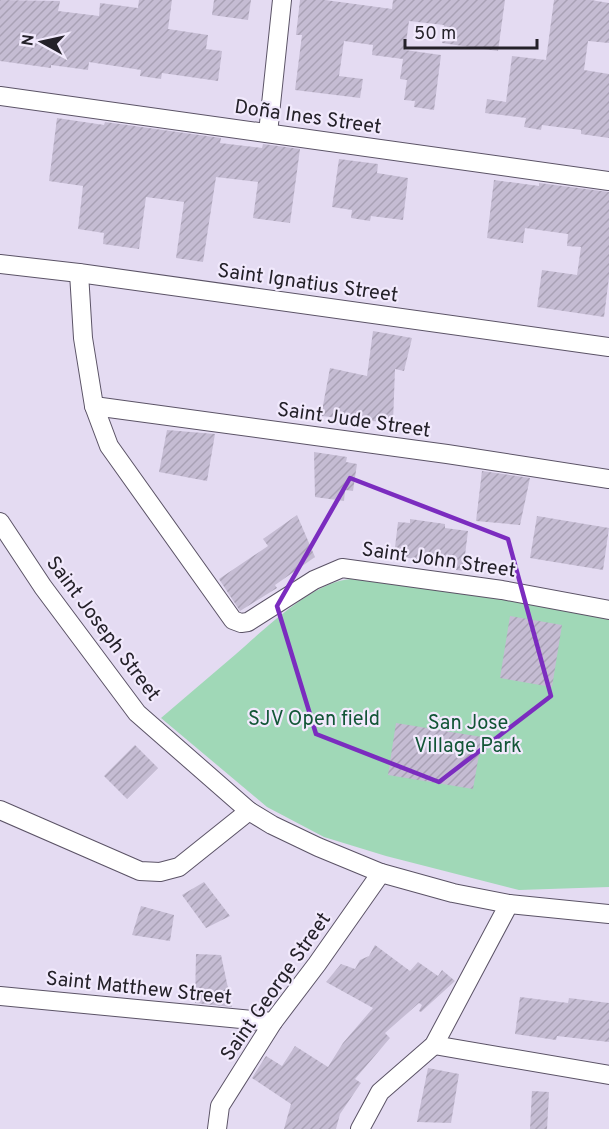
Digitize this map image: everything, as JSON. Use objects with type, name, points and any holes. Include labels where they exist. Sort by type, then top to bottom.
[{"type":"street","points":[[268,133],[282,0]]},
{"type":"street","name":"Doña Ines Street","points":[[0,96],[609,181]]},
{"type":"street","name":"Saint Ignatius Street","points":[[0,264],[609,347]]},
{"type":"street","points":[[79,273],[83,338],[93,406]]},
{"type":"street","name":"Saint Jude Street","points":[[93,406],[609,479]]},
{"type":"street","name":"Saint John Street","points":[[93,406],[109,446],[232,620],[241,623],[248,622],[314,580],[342,568],[502,590],[609,610]]},
{"type":"street","name":"Saint Joseph Street","points":[[0,522],[49,597],[137,713],[249,811],[318,848],[381,873],[453,893],[508,904],[609,914]]},
{"type":"street","points":[[0,810],[140,871],[160,872],[179,867],[249,811]]},
{"type":"street","name":"Saint George Street","points":[[217,1129],[220,1106],[273,1022],[381,873]]},
{"type":"street","points":[[360,1129],[380,1092],[434,1045],[508,904]]},
{"type":"street","name":"Saint Matthew Street","points":[[0,996],[273,1022]]},
{"type":"street","points":[[434,1045],[609,1075]]},
{"type":"highlighted area","points":[[350,478],[508,539],[551,696],[439,782],[316,734],[277,606]]},
{"type":"green space","name":"San Jose Village Park","points":[[351,579],[490,597],[609,617],[609,887],[519,890],[386,856],[324,837],[267,807],[161,718],[305,597],[336,582]]},
{"type":"building","points":[[0,0],[60,1],[58,11],[99,16],[100,3],[138,8],[139,0],[172,0],[168,29],[208,35],[206,49],[222,51],[218,81],[162,73],[161,79],[140,76],[141,70],[89,62],[88,70],[0,61]]},
{"type":"building","points":[[214,0],[251,0],[248,20],[212,15]]},
{"type":"building","points":[[300,0],[325,0],[392,9],[393,0],[505,0],[498,51],[442,43],[444,25],[409,21],[405,50],[441,55],[434,110],[414,107],[415,101],[404,100],[407,80],[400,79],[403,59],[372,55],[373,45],[344,41],[339,76],[363,79],[360,98],[295,90],[302,35],[296,35]]},
{"type":"building","points":[[554,0],[591,0],[609,3],[609,43],[588,41],[584,70],[609,74],[609,138],[581,134],[581,130],[542,125],[541,130],[524,127],[526,118],[485,113],[487,99],[506,102],[512,56],[546,60]]},
{"type":"building","points":[[57,118],[104,125],[105,122],[221,138],[220,143],[262,148],[263,144],[300,149],[290,223],[253,218],[258,182],[216,177],[203,262],[176,258],[184,202],[146,197],[139,249],[103,244],[104,233],[78,229],[83,186],[49,181]]},
{"type":"building","points":[[339,159],[378,164],[377,173],[408,178],[403,220],[371,216],[370,221],[351,218],[352,210],[332,207]]},
{"type":"building","points":[[494,180],[609,192],[609,277],[604,317],[537,307],[542,270],[577,275],[581,247],[567,246],[568,234],[525,228],[523,243],[487,238]]},
{"type":"building","points":[[373,331],[412,338],[404,371],[395,369],[393,423],[321,416],[330,368],[367,376]]},
{"type":"building","points":[[167,430],[215,434],[207,481],[159,472]]},
{"type":"building","points":[[314,452],[347,457],[346,462],[357,464],[353,491],[345,490],[344,501],[315,497]]},
{"type":"building","points":[[482,471],[530,478],[520,525],[476,521]]},
{"type":"building","points":[[297,515],[315,557],[275,585],[277,588],[240,611],[219,579],[268,546],[263,539]]},
{"type":"building","points":[[537,516],[609,528],[603,570],[530,558]]},
{"type":"building","points":[[410,519],[445,524],[445,528],[468,531],[463,571],[437,567],[438,562],[394,556],[398,522],[410,523]]},
{"type":"building","points":[[510,616],[562,625],[552,687],[500,678]]},
{"type":"building","points":[[396,723],[482,737],[473,789],[388,775]]},
{"type":"building","points":[[135,745],[158,768],[127,799],[104,776]]},
{"type":"building","points":[[204,882],[230,916],[206,928],[182,895]]},
{"type":"building","points":[[141,906],[174,915],[170,941],[132,935]]},
{"type":"building","points":[[375,945],[410,971],[418,962],[438,976],[442,970],[455,981],[421,1012],[419,1011],[422,1005],[419,1003],[385,1033],[390,1038],[355,1079],[361,1083],[340,1114],[336,1129],[284,1129],[291,1104],[252,1078],[266,1056],[282,1066],[295,1046],[328,1067],[343,1043],[373,1008],[326,982],[341,964],[355,969],[360,960],[369,956]]},
{"type":"building","points":[[196,954],[221,955],[232,1007],[195,1003]]},
{"type":"building","points":[[520,997],[568,1003],[569,998],[609,1003],[609,1042],[557,1036],[556,1040],[515,1034]]},
{"type":"building","points":[[428,1068],[459,1074],[451,1123],[417,1122]]},
{"type":"building","points":[[532,1091],[549,1092],[547,1129],[530,1129]]},
{"type":"park label","name":"SJV Open field","points":[[314,718]]}]
